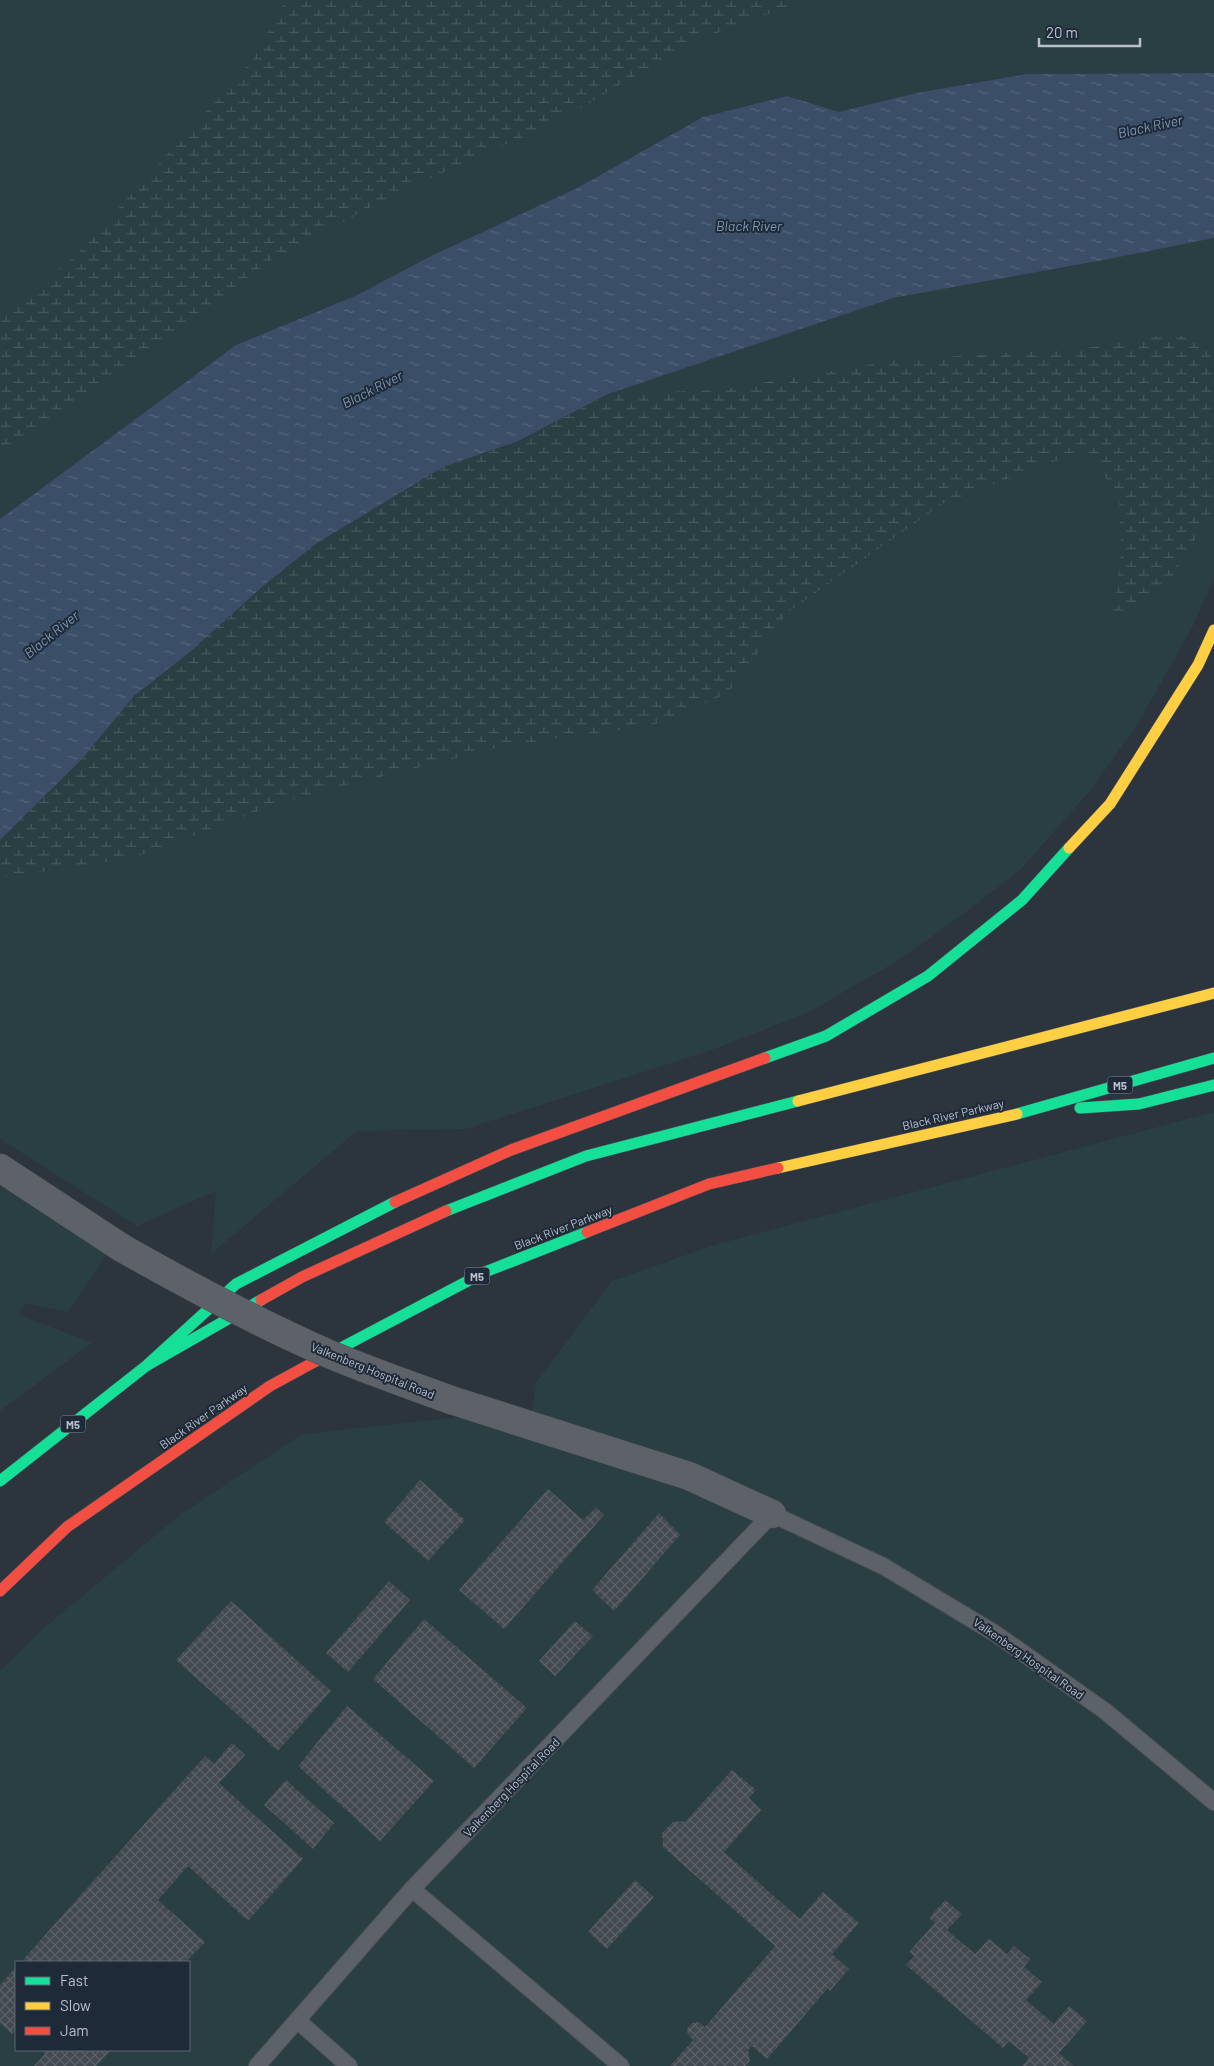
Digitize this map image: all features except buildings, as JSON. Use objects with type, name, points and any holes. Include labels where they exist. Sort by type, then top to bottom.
[{"type":"highway","points":[[146,1366],[236,1284],[371,1212],[512,1150],[826,1036],[928,976],[1022,900],[1110,804],[1198,665],[1214,630]]},
{"type":"highway","name":"M5","points":[[0,1481],[146,1366],[302,1277],[440,1214],[586,1156],[1214,993]]},
{"type":"highway","name":"Black River Parkway","points":[[0,1591],[67,1527],[270,1386],[485,1272],[708,1184],[1026,1112],[1214,1058]]},
{"type":"highway","points":[[1026,1112],[1139,1104],[1214,1085]]},
{"type":"street","name":"Valkenberg Hospital Road","points":[[0,1168],[122,1248],[182,1282],[279,1331],[354,1364],[451,1400],[689,1476],[772,1514]]},
{"type":"lane","name":"Valkenberg Hospital Road","points":[[257,2066],[412,1889],[772,1514],[883,1566],[996,1634],[1105,1711],[1214,1802]]},
{"type":"lane","points":[[412,1889],[621,2066]]},
{"type":"lane","points":[[297,2020],[349,2066]]},
{"type":"green space","points":[[0,0],[1214,0],[1214,73],[1027,74],[916,93],[839,112],[787,96],[703,117],[579,187],[433,255],[355,296],[236,345],[0,519]]},
{"type":"green space","points":[[286,0],[806,0],[692,42],[557,122],[397,193],[270,261],[0,460],[0,321],[78,253],[252,61]]},
{"type":"green space","points":[[1214,238],[1214,578],[1193,626],[1139,722],[1090,791],[1021,869],[970,909],[899,960],[809,1012],[712,1050],[466,1129],[357,1131],[211,1254],[216,1191],[137,1226],[0,1139],[0,840],[82,759],[134,696],[317,543],[443,467],[518,441],[608,394],[893,298]]},
{"type":"green space","points":[[1177,333],[1214,355],[1214,508],[1164,590],[1112,626],[1121,554],[1119,493],[1082,451],[944,503],[788,612],[728,693],[651,726],[504,746],[288,800],[133,858],[0,878],[0,840],[82,759],[134,696],[191,651],[262,587],[317,543],[443,467],[518,441],[608,394],[719,390],[897,360],[1086,348]]},
{"type":"green space","points":[[1214,1112],[1214,2066],[0,2066],[0,1671],[45,1627],[181,1514],[302,1434],[461,1417],[528,1437],[536,1383],[612,1281],[714,1245]]},
{"type":"green space","points":[[0,1186],[108,1253],[68,1312],[24,1303],[20,1315],[92,1343],[0,1411]]},
{"type":"water","name":"Black River","points":[[1214,73],[1214,238],[893,298],[608,394],[518,441],[443,467],[317,543],[262,587],[191,651],[134,696],[82,759],[0,840],[0,519],[236,345],[355,296],[433,255],[579,187],[703,117],[787,96],[839,112],[916,93],[1027,74]]},
{"type":"traffic: fast","points":[[765,1058],[826,1036],[928,976],[1022,900],[1069,848]]},
{"type":"traffic: fast","points":[[1017,1114],[1214,1058]]},
{"type":"traffic: fast","points":[[1080,1108],[1139,1104],[1214,1085]]},
{"type":"traffic: fast","points":[[446,1211],[586,1156],[798,1101]]},
{"type":"traffic: fast","points":[[146,1366],[236,1284],[395,1202]]},
{"type":"traffic: fast","points":[[316,1361],[485,1272],[587,1232]]},
{"type":"traffic: fast","points":[[0,1481],[146,1366],[261,1300]]},
{"type":"traffic: slow","points":[[1069,848],[1110,804],[1198,665],[1214,630]]},
{"type":"traffic: slow","points":[[798,1101],[1214,993]]},
{"type":"traffic: slow","points":[[778,1168],[1017,1114]]},
{"type":"traffic: jam","points":[[395,1202],[511,1150],[765,1058]]},
{"type":"traffic: jam","points":[[587,1232],[709,1184],[778,1168]]},
{"type":"traffic: jam","points":[[261,1300],[302,1277],[446,1211]]},
{"type":"traffic: jam","points":[[0,1591],[67,1527],[270,1386],[316,1361]]}]
